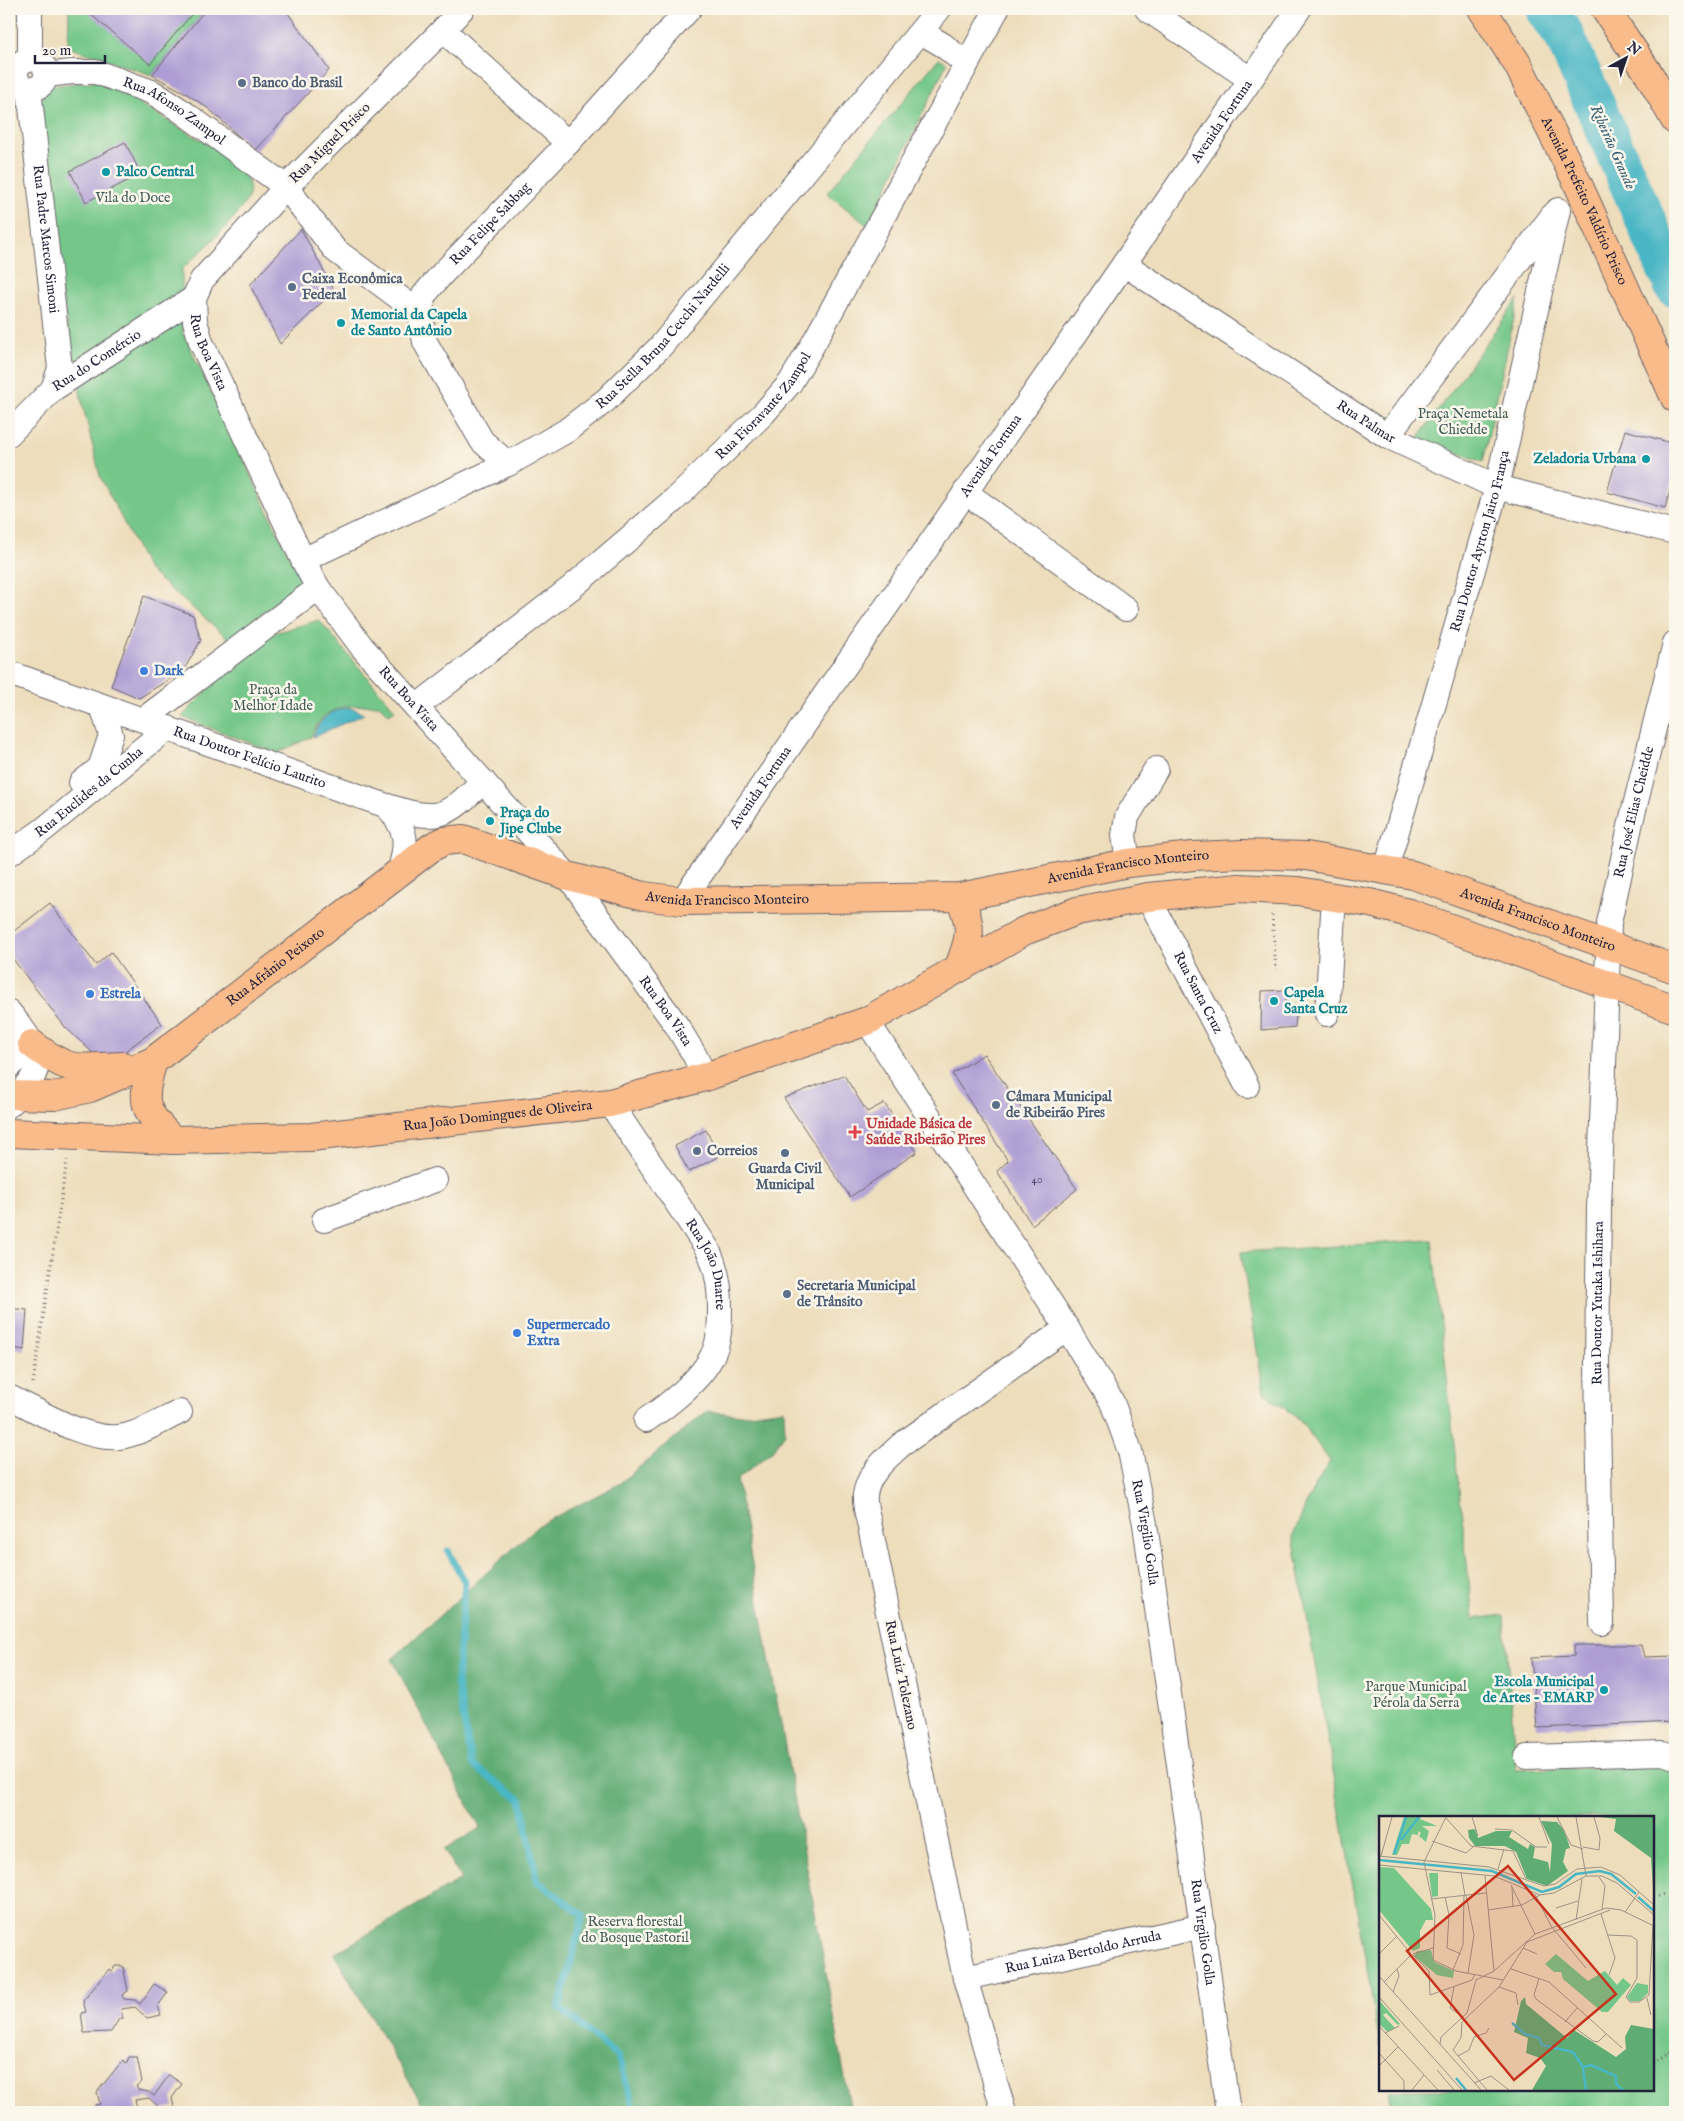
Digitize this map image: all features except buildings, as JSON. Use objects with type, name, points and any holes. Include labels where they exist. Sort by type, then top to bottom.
[{"type":"main road","name":"Avenida Prefeito Valdírio Prisco","points":[[1482,9],[1518,65],[1577,182],[1675,398]]},
{"type":"main road","points":[[1605,9],[1649,74],[1675,120]]},
{"type":"main road","name":"Rua Afrânio Peixoto","points":[[148,1063],[432,846],[455,839],[474,842],[568,876]]},
{"type":"main road","name":"Avenida Francisco Monteiro","points":[[568,876],[644,896],[682,901],[960,897],[1128,863],[1193,856],[1243,854],[1306,856],[1413,875],[1675,969]]},
{"type":"main road","points":[[959,967],[1024,931],[1077,911],[1148,897],[1239,888],[1270,889],[1334,896],[1409,913],[1675,1009]]},
{"type":"main road","points":[[959,967],[968,944],[970,928],[960,897]]},
{"type":"main road","name":"Rua João Domingues de Oliveira","points":[[9,1134],[173,1140],[311,1137],[610,1103],[705,1077],[867,1021],[959,967]]},
{"type":"main road","points":[[20,1042],[68,1067],[92,1069],[148,1063]]},
{"type":"main road","points":[[12,1098],[56,1096],[90,1088],[148,1063]]},
{"type":"main road","points":[[148,1063],[145,1090],[146,1104],[153,1120],[173,1140]]},
{"type":"street","name":"Rua Padre Marcos Simoni","points":[[30,9],[26,75],[58,355],[59,372],[54,389]]},
{"type":"street","name":"Rua Miguel Prisco","points":[[198,289],[286,187],[444,30],[462,9]]},
{"type":"street","name":"Rua Felipe Sabbag","points":[[508,464],[482,441],[439,370],[425,342],[420,313],[424,295],[568,143],[689,9]]},
{"type":"street","name":"Rua Stella Bruna Cecchi Nardelli","points":[[303,560],[508,464],[566,431],[606,400],[661,346],[939,9]]},
{"type":"street","name":"Rua Fioravante Zampol","points":[[416,707],[572,587],[674,500],[764,413],[790,383],[998,9]]},
{"type":"street","points":[[1147,9],[1250,79]]},
{"type":"street","name":"Avenida Fortuna","points":[[682,901],[1299,9]]},
{"type":"street","points":[[444,30],[568,143]]},
{"type":"street","points":[[921,32],[944,45],[966,64]]},
{"type":"street","name":"Rua Afonso Zampol","points":[[26,75],[96,72],[123,80],[152,92],[180,110],[286,187],[335,250],[420,313]]},
{"type":"street","name":"Rua Doutor Ayrton Jairo França","points":[[1386,869],[1496,487],[1558,210],[1387,436]]},
{"type":"street","name":"Rua Palmar","points":[[1124,264],[1387,436],[1496,487],[1675,532]]},
{"type":"street","name":"Rua Boa Vista","points":[[198,289],[195,320],[201,342],[303,560],[318,588],[362,647],[568,876],[677,1026],[705,1077]]},
{"type":"street","name":"Rua do Comércio","points":[[9,434],[54,389],[198,289]]},
{"type":"street","points":[[965,492],[1126,609]]},
{"type":"street","name":"Rua Palmar","points":[[1635,522],[1675,514]]},
{"type":"street","points":[[144,720],[318,588]]},
{"type":"street","name":"Rua José Elias Cheidde","points":[[1606,983],[1611,910],[1675,643]]},
{"type":"street","name":"Rua Doutor Felício Laurito","points":[[9,673],[423,817],[449,812],[483,781]]},
{"type":"street","points":[[9,840],[100,768],[111,735],[102,706]]},
{"type":"street","name":"Rua Euclides da Cunha","points":[[9,854],[43,830],[168,728]]},
{"type":"street","points":[[1128,863],[1124,835],[1128,817],[1156,769]]},
{"type":"street","points":[[387,806],[397,818],[404,831],[406,845],[399,873]]},
{"type":"street","points":[[1327,1014],[1334,896]]},
{"type":"street","name":"Rua Santa Cruz","points":[[1148,897],[1247,1086]]},
{"type":"street","name":"Rua Doutor Yutaka Ishihara","points":[[1602,1623],[1597,1364],[1599,1208],[1606,983]]},
{"type":"street","points":[[9,1012],[20,1042],[39,1059],[36,1069],[25,1089],[12,1098]]},
{"type":"street","name":"Rua Virgilio Golla","points":[[867,1021],[1067,1328],[1112,1402],[1130,1451],[1145,1524],[1228,2112]]},
{"type":"street","points":[[9,1066],[17,1059],[16,1049],[20,1042]]},
{"type":"street","name":"Rua João Duarte","points":[[610,1103],[707,1248],[716,1265],[720,1295],[720,1332],[712,1357],[694,1381],[672,1403],[646,1420]]},
{"type":"street","points":[[324,1220],[435,1180]]},
{"type":"street","name":"Rua Luiz Tolezano","points":[[1004,2112],[965,1978],[865,1496],[869,1480],[883,1462],[901,1445],[1067,1328]]},
{"type":"street","points":[[9,1396],[88,1433],[120,1437],[180,1412]]},
{"type":"street","points":[[1527,1757],[1663,1754],[1675,1757]]},
{"type":"street","name":"Rua Luiza Bertoldo Arruda","points":[[965,1978],[1203,1926]]},
{"type":"path","points":[[1270,889],[1276,970]]},
{"type":"path","points":[[30,1406],[67,1159]]},
{"type":"path","points":[[1654,1896],[1675,1893]]},
{"type":"path","points":[[1654,2062],[1675,2048]]},
{"type":"green space","points":[[69,9],[206,9],[152,75],[68,47]]},
{"type":"green space","points":[[939,58],[947,63],[868,226],[827,193]]},
{"type":"green space","name":"Vila do Doce","points":[[101,81],[221,152],[241,170],[248,182],[248,197],[245,203],[213,240],[182,269],[183,333],[302,583],[229,639],[148,570],[100,476],[82,402],[55,261],[35,111],[48,86]]},
{"type":"green space","name":"Praça Nemetala Chiedde","points":[[1518,299],[1483,462],[1418,438]]},
{"type":"green space","name":"Praça da Melhor Idade","points":[[319,620],[395,710],[389,714],[379,705],[357,705],[338,709],[322,718],[311,737],[277,753],[182,717],[214,683],[271,634]]},
{"type":"green space","name":"Parque Municipal Pérola da Serra","points":[[1432,1240],[1473,1619],[1504,1615],[1516,1770],[1672,1765],[1675,1801],[1675,2112],[1392,2112],[1388,2091],[1654,2091],[1654,1816],[1379,1816],[1379,2040],[1293,1536],[1309,1497],[1330,1461],[1300,1420],[1264,1393],[1241,1252]]},
{"type":"green space","name":"Reserva florestal do Bosque Pastoril","points":[[784,1409],[785,1433],[772,1451],[737,1480],[851,2112],[427,2112],[334,1954],[461,1879],[444,1850],[480,1828],[392,1659],[539,1525],[619,1484],[707,1411],[742,1415]]},
{"type":"water","points":[[350,708],[364,714],[313,737],[322,720],[327,716],[337,710]]},
{"type":"waterway","name":"Ribeirão Grande","points":[[1546,9],[1564,35],[1675,287]]},
{"type":"waterway","points":[[448,1551],[465,1582],[457,1682],[472,1765],[521,1800],[537,1881],[583,1915],[559,2008],[618,2057],[635,2112]]},
{"type":"place","name":"Banco do Brasil","points":[[242,83]]},
{"type":"place","name":"Palco Central","points":[[106,172]]},
{"type":"place","name":"Caixa Econômica Federal","points":[[292,287]]},
{"type":"place","name":"Memorial da Capela de Santo Antônio","points":[[341,323]]},
{"type":"place","name":"Zeladoria Urbana","points":[[1646,459]]},
{"type":"place","name":"Dark","points":[[144,671]]},
{"type":"place","name":"Praça do Jipe Clube","points":[[490,821]]},
{"type":"place","name":"Estrela","points":[[90,994]]},
{"type":"place","name":"Capela Santa Cruz","points":[[1274,1001]]},
{"type":"place","name":"Câmara Municipal de Ribeirão Pires","points":[[996,1105]]},
{"type":"place","name":"Unidade Básica de Saúde Ribeirão Pires","points":[[855,1132]]},
{"type":"place","name":"Correios","points":[[697,1151]]},
{"type":"place","name":"Guarda Civil Municipal","points":[[785,1153]]},
{"type":"place","name":"Secretaria Municipal de Trânsito","points":[[787,1294]]},
{"type":"place","name":"Supermercado Extra","points":[[517,1333]]},
{"type":"place","name":"Escola Municipal de Artes - EMARP","points":[[1604,1690]]}]
